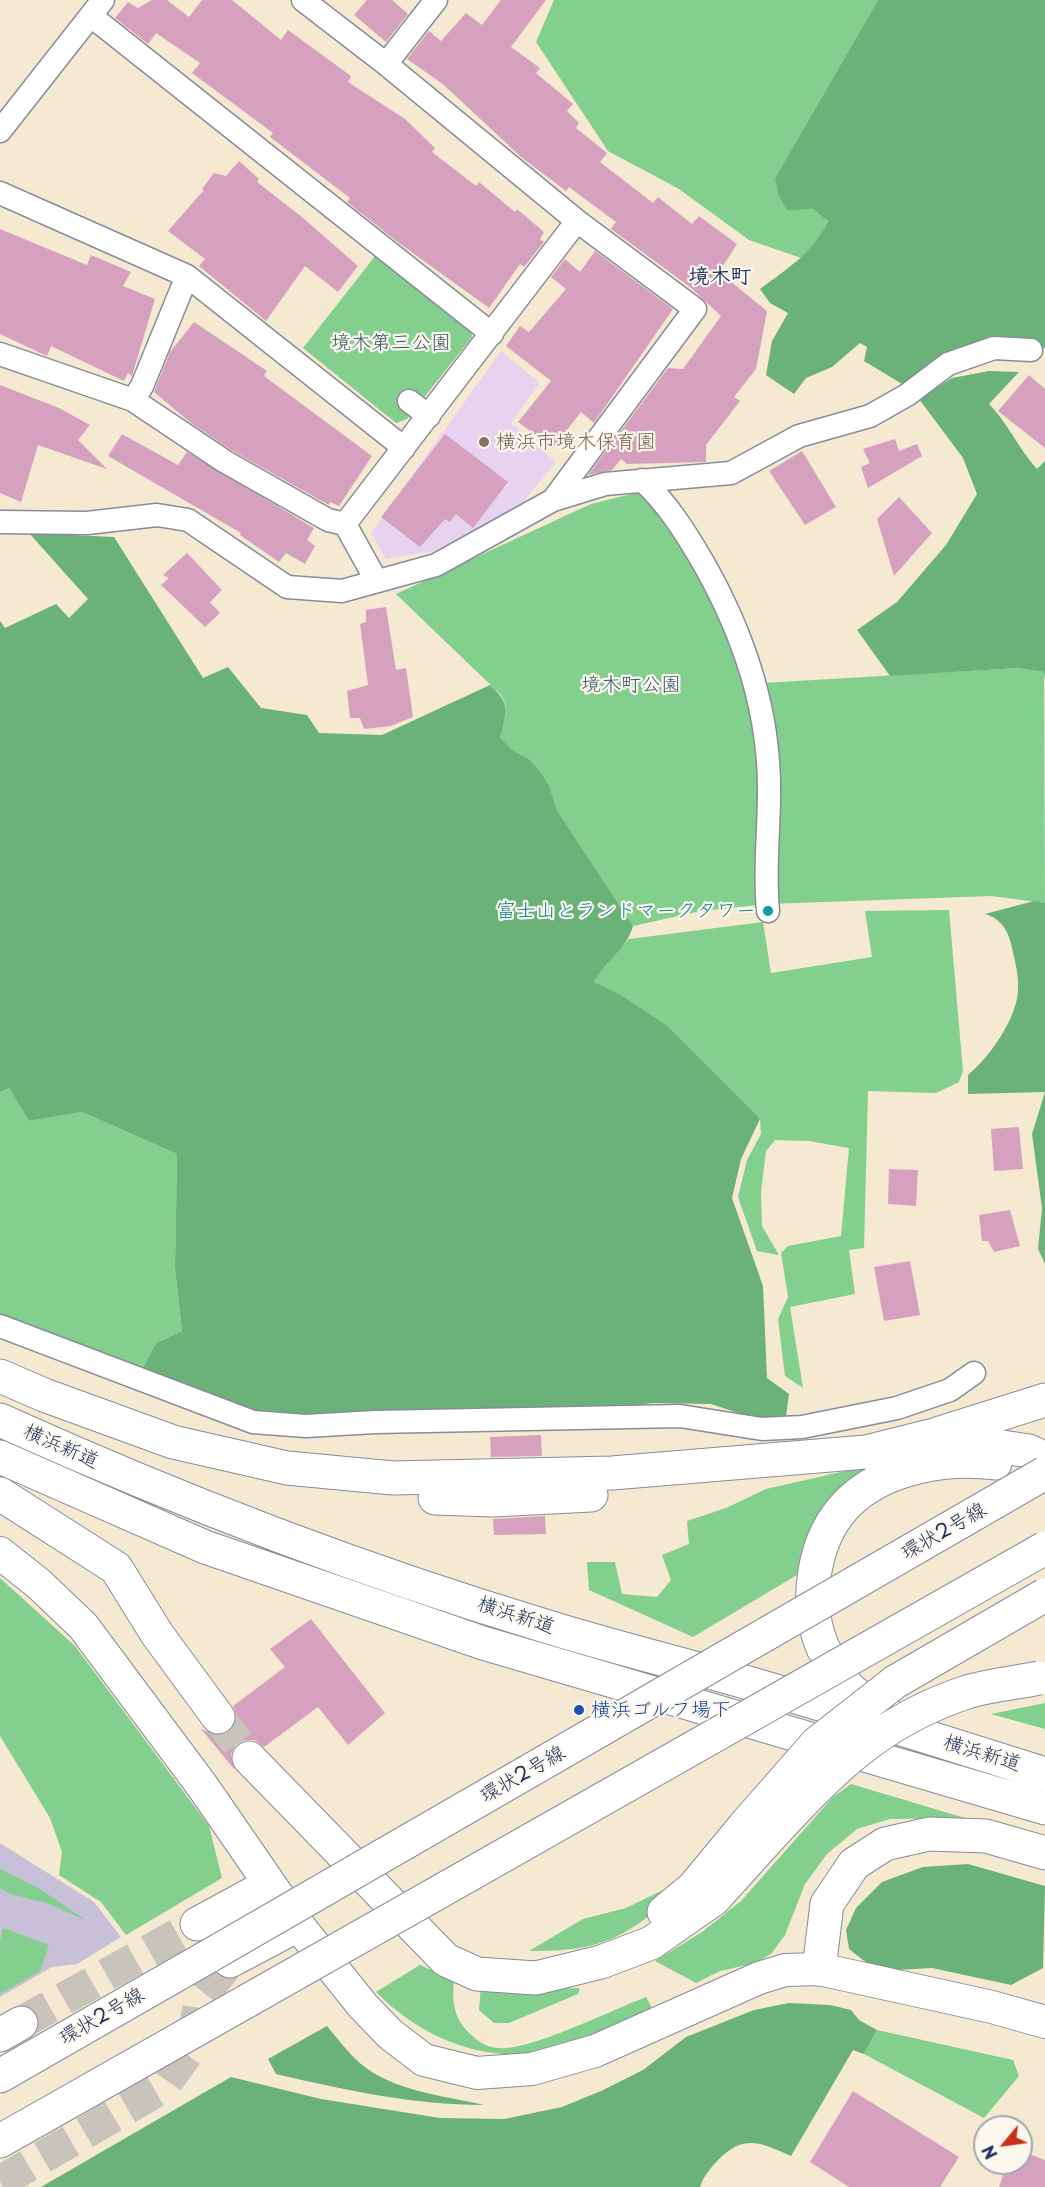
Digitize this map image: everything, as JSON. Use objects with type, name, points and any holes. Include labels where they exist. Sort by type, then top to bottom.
[{"type":"main road","points":[[0,1376],[44,1395],[173,1442],[287,1468],[393,1478],[612,1473],[866,1452],[930,1436],[1045,1400]]},
{"type":"main road","name":"横浜新道","points":[[0,1420],[91,1461],[270,1533],[392,1576],[544,1626],[769,1689],[1045,1774]]},
{"type":"main road","points":[[930,1436],[1029,1451],[1045,1458]]},
{"type":"main road","name":"横浜新道","points":[[0,1457],[205,1547],[483,1643],[1045,1808]]},
{"type":"main road","points":[[937,1740],[885,1713],[850,1689],[823,1647],[816,1615],[813,1581],[818,1557],[831,1524],[849,1502],[882,1479],[926,1465],[973,1460],[1010,1464],[1045,1478]]},
{"type":"main road","name":"環状2号線","points":[[0,2076],[220,1959],[1045,1473]]},
{"type":"main road","points":[[0,1494],[116,1568],[201,1656],[227,1710]]},
{"type":"main road","points":[[0,2141],[1045,1548]]},
{"type":"main road","points":[[758,1831],[818,1743],[895,1682],[1045,1595]]},
{"type":"main road","points":[[258,1751],[352,1863],[446,1960],[477,1974],[536,1978],[595,1954],[652,1922],[850,1756],[900,1720],[968,1692],[1042,1678]]},
{"type":"main road","points":[[819,1969],[827,1904],[854,1864],[885,1844],[929,1834],[986,1836],[1045,1853]]},
{"type":"main road","points":[[197,1924],[269,1885]]},
{"type":"main road","points":[[220,1959],[298,1924]]},
{"type":"street","points":[[303,0],[386,64],[577,221],[695,309],[553,500]]},
{"type":"street","points":[[386,64],[436,0]]},
{"type":"street","points":[[0,131],[97,8],[384,256],[492,334]]},
{"type":"street","points":[[0,193],[187,276],[404,448]]},
{"type":"street","points":[[345,524],[577,221]]},
{"type":"street","points":[[133,400],[142,386],[187,276]]},
{"type":"street","points":[[0,522],[87,523],[157,515],[188,520],[287,587],[342,591],[436,565],[553,500],[605,484],[731,473],[799,436],[870,416],[908,395],[948,364],[994,348],[1031,350]]},
{"type":"street","points":[[0,354],[133,400],[224,461],[328,520],[345,524],[376,580]]},
{"type":"street","points":[[409,401],[429,416]]},
{"type":"street","points":[[642,480],[683,528],[734,621],[755,677],[764,734],[769,792],[766,844],[768,911]]},
{"type":"street","points":[[0,1326],[253,1422],[306,1426],[375,1422],[680,1416],[762,1429],[802,1427],[897,1408],[950,1390],[974,1372]]},
{"type":"street","points":[[0,1553],[39,1584],[82,1626],[203,1787],[298,1924],[363,2006],[390,2034],[424,2060],[477,2073],[532,2069],[595,2051],[759,1977],[785,1970],[819,1969],[1045,2022]]},
{"type":"shaded area","name":"横浜市境木保育園","points":[[501,351],[540,383],[511,423],[556,462],[520,506],[434,551],[386,559],[371,533]]},
{"type":"shaded area","points":[[0,1843],[94,1902],[121,1937],[77,1964],[52,1967],[0,1997]]},
{"type":"green space","points":[[554,0],[878,0],[775,178],[828,220],[820,238],[801,258],[749,240],[679,189],[608,151],[536,42]]},
{"type":"green space","points":[[878,0],[1045,0],[1045,348],[1026,343],[902,384],[864,361],[867,347],[860,343],[832,367],[806,378],[794,394],[766,375],[772,341],[788,313],[770,303],[760,289],[807,251],[828,221],[813,209],[787,210],[779,196],[775,178]]},
{"type":"green space","name":"境木第三公園","points":[[376,255],[471,330],[472,337],[407,419],[396,423],[303,348]]},
{"type":"green space","points":[[989,371],[1019,372],[989,404],[1037,469],[1045,461],[1045,680],[1044,672],[1017,668],[890,676],[857,630],[897,602],[946,545],[977,494],[963,458],[919,399],[952,378]]},
{"type":"green space","name":"境木町公園","points":[[652,489],[763,683],[1017,668],[1044,672],[1045,903],[991,896],[768,904],[701,911],[633,926],[557,810],[549,785],[529,759],[512,750],[499,738],[506,711],[501,695],[396,594],[591,504]]},
{"type":"green space","points":[[29,533],[114,537],[203,678],[228,667],[261,708],[307,715],[319,733],[382,735],[490,685],[497,692],[506,709],[500,738],[512,750],[529,759],[540,772],[549,785],[557,810],[633,926],[626,942],[594,982],[622,996],[666,1025],[760,1119],[741,1159],[732,1198],[763,1286],[767,1378],[789,1394],[786,1417],[750,1417],[711,1404],[654,1403],[565,1413],[294,1435],[142,1370],[156,1343],[182,1331],[175,1268],[177,1154],[82,1112],[29,1121],[9,1088],[0,1092],[0,621],[5,628],[56,604],[69,618],[88,599]]},
{"type":"green space","points":[[1034,901],[1045,903],[1045,1092],[968,1094],[968,1075],[985,1058],[1001,1036],[1017,1000],[1018,979],[1009,937],[1004,927],[996,919],[985,914]]},
{"type":"green space","points":[[949,910],[963,1071],[959,1082],[936,1093],[868,1091],[864,1248],[849,1250],[855,1294],[790,1307],[803,1388],[785,1376],[778,1319],[788,1297],[781,1253],[788,1246],[841,1236],[849,1148],[809,1141],[775,1140],[766,1151],[761,1192],[762,1226],[779,1255],[757,1251],[738,1197],[747,1160],[761,1134],[760,1119],[594,982],[600,971],[629,939],[763,922],[771,973],[872,957],[865,911]]},
{"type":"green space","points":[[9,1088],[29,1121],[82,1112],[177,1154],[175,1268],[182,1331],[156,1343],[142,1370],[0,1318],[0,1092]]},
{"type":"green space","points":[[1045,1092],[1045,1264],[1038,1249],[1042,1208],[1032,1134]]},
{"type":"green space","points":[[867,1466],[872,1477],[812,1566],[693,1637],[589,1590],[587,1562],[615,1562],[622,1594],[657,1597],[671,1580],[662,1555],[689,1544],[687,1521],[726,1508],[766,1489]]},
{"type":"green space","points":[[0,1578],[75,1646],[209,1826],[222,1878],[126,1935],[101,1902],[59,1875],[62,1852],[50,1818],[0,1736]]},
{"type":"green space","points":[[1045,1703],[1045,1729],[991,1714]]},
{"type":"green space","points":[[851,1784],[965,1818],[890,1819],[857,1829],[827,1854],[805,1884],[785,1935],[772,1953],[756,1963],[720,1971],[696,1983],[655,1961],[702,1932],[741,1901],[833,1797]]},
{"type":"green space","points":[[968,1864],[1045,1886],[1043,1968],[1011,1985],[932,1968],[877,1971],[849,1949],[846,1930],[856,1908],[882,1882],[923,1867]]},
{"type":"green space","points":[[0,1869],[40,1889],[87,1921],[47,1903],[13,1895],[0,1888]]},
{"type":"green space","points":[[671,1886],[680,1889],[645,1919],[612,1938],[576,1948],[529,1951],[583,1919],[626,1908]]},
{"type":"green space","points":[[3,1928],[49,1945],[40,1971],[0,1994],[0,1941]]},
{"type":"green space","points":[[420,1965],[454,1980],[455,2009],[464,2028],[486,2045],[498,2048],[512,2047],[550,2037],[646,1997],[652,2008],[595,2035],[560,2048],[535,2053],[485,2052],[437,2036],[415,2024],[376,1992]]},
{"type":"green space","points":[[481,1985],[525,1990],[580,1988],[578,1994],[509,2023],[494,2023],[479,2010]]},
{"type":"green space","points":[[789,2003],[830,2005],[851,2010],[859,2020],[877,2030],[864,2054],[853,2050],[791,2156],[762,2144],[745,2143],[736,2146],[715,2163],[700,2187],[41,2187],[231,2077],[321,2099],[440,2118],[504,2119],[562,2107],[643,2070],[686,2037],[754,2010]]},
{"type":"green space","points":[[327,2026],[361,2064],[388,2081],[420,2091],[484,2105],[405,2099],[353,2091],[276,2074],[268,2059]]},
{"type":"green space","points":[[877,2030],[1013,2060],[1019,2076],[986,2115],[978,2115],[864,2054]]},
{"type":"building","points":[[152,0],[167,0],[189,17],[202,0],[232,0],[281,40],[288,30],[351,76],[348,82],[405,119],[435,148],[432,152],[476,186],[479,182],[515,212],[517,209],[544,232],[540,239],[544,242],[524,267],[520,264],[489,308],[347,202],[350,198],[270,137],[273,133],[192,73],[200,63],[156,33],[148,44],[115,18],[128,2],[138,8]]},
{"type":"building","points":[[367,0],[392,0],[408,14],[386,42],[354,15]]},
{"type":"building","points":[[501,0],[546,0],[511,47],[540,68],[536,73],[573,104],[567,111],[579,123],[576,128],[607,153],[600,162],[653,203],[658,197],[692,224],[699,216],[737,244],[719,272],[767,311],[756,369],[734,397],[740,401],[706,445],[706,462],[627,464],[621,459],[612,470],[588,475],[668,368],[683,369],[721,316],[690,287],[611,229],[616,222],[569,187],[566,191],[521,157],[444,85],[407,59],[429,31],[441,41],[466,13],[482,25]]},
{"type":"building","points":[[239,161],[259,179],[257,182],[302,217],[358,266],[338,292],[305,266],[266,321],[199,266],[205,259],[168,231],[204,190],[202,189],[214,173],[226,176]]},
{"type":"building","points":[[0,229],[87,265],[91,255],[131,272],[123,286],[155,299],[132,376],[128,373],[124,381],[51,346],[47,356],[0,334]]},
{"type":"building","points":[[595,251],[673,309],[594,423],[581,412],[553,448],[518,422],[551,381],[506,346],[520,326],[529,332],[566,289],[551,277],[565,259],[580,272]]},
{"type":"building","points":[[194,322],[267,371],[264,376],[372,456],[339,506],[330,502],[329,505],[231,450],[191,423],[154,392],[170,352]]},
{"type":"building","points":[[1029,375],[1045,389],[1045,448],[998,411]]},
{"type":"building","points":[[0,385],[59,408],[90,425],[78,440],[107,469],[38,445],[21,502],[0,493]]},
{"type":"building","points":[[122,434],[178,465],[187,452],[314,528],[307,540],[315,546],[305,564],[286,553],[279,562],[240,535],[241,533],[108,456]]},
{"type":"building","points":[[445,434],[508,482],[473,528],[456,514],[450,522],[445,519],[420,547],[381,517]]},
{"type":"building","points":[[895,439],[899,451],[917,444],[922,456],[868,488],[861,467],[870,463],[863,449]]},
{"type":"building","points":[[802,451],[836,507],[805,525],[769,471]]},
{"type":"building","points":[[899,497],[932,533],[894,576],[877,519]]},
{"type":"building","points":[[187,553],[222,590],[210,602],[220,613],[205,627],[161,585],[169,578],[163,575]]},
{"type":"building","points":[[386,607],[396,670],[406,668],[413,717],[391,726],[364,729],[360,718],[350,718],[347,691],[368,685],[360,624],[366,622],[366,610]]},
{"type":"building","points":[[1019,1127],[1023,1169],[994,1171],[991,1129]]},
{"type":"building","points":[[889,1169],[918,1170],[916,1206],[888,1204]]},
{"type":"building","points":[[1010,1210],[1020,1246],[994,1252],[988,1241],[982,1241],[979,1215]]},
{"type":"building","points":[[910,1261],[920,1315],[884,1321],[874,1267]]},
{"type":"building","points":[[541,1435],[542,1456],[491,1457],[490,1437]]},
{"type":"building","points":[[545,1516],[546,1534],[494,1535],[493,1519]]},
{"type":"building","points":[[311,1619],[385,1713],[348,1745],[318,1707],[264,1747],[254,1740],[244,1740],[236,1744],[231,1754],[234,1769],[201,1729],[219,1736],[230,1732],[237,1716],[233,1706],[285,1667],[270,1649]]},
{"type":"building","points":[[853,2091],[959,2157],[940,2187],[849,2187],[810,2162]]},
{"type":"building","points":[[1033,2156],[1045,2160],[1045,2187],[999,2187],[1003,2175],[1033,2175]]},
{"type":"tunnel","points":[[218,1717],[249,1758]]},
{"type":"tunnel","points":[[21,2023],[197,1924]]},
{"type":"tunnel","points":[[0,2182],[163,2087],[193,2045],[200,1999],[230,1961]]},
{"type":"place","name":"横浜市境木保育園","points":[[484,442]]},
{"type":"place","name":"富士山とランドマークタワー","points":[[768,911]]},
{"type":"place","name":"横浜ゴルフ場下","points":[[579,1710]]},
{"type":"district","name":"境木町","points":[[720,277]]}]
